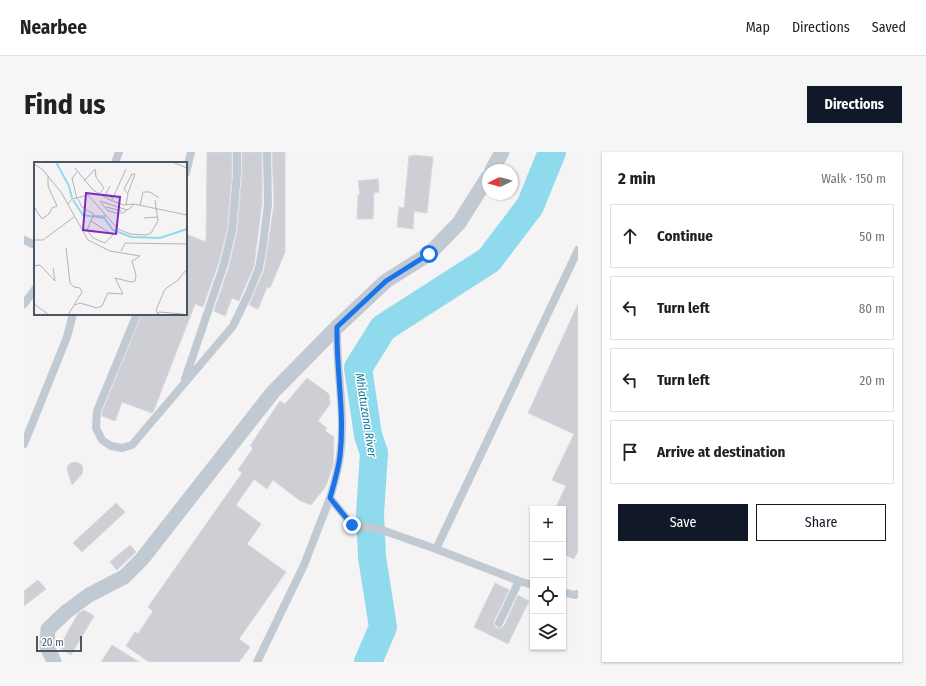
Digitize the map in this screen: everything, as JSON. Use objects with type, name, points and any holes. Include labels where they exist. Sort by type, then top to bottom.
[{"type":"street","points":[[495,164],[502,152]]},
{"type":"street","points":[[54,662],[47,646],[48,629],[66,612],[89,595],[124,577],[142,559],[164,534],[273,392],[337,327],[386,281],[429,254],[459,223],[482,187]]},
{"type":"lane","points":[[115,162],[119,152]]},
{"type":"lane","points":[[187,169],[191,152]]},
{"type":"lane","points":[[184,384],[224,264],[232,231],[237,174],[237,152]]},
{"type":"lane","points":[[137,315],[97,411],[96,428],[102,440],[111,446],[122,448],[132,444],[232,326],[248,295],[258,268],[263,246],[268,204],[267,152]]},
{"type":"lane","points":[[24,240],[34,245]]},
{"type":"lane","points":[[436,549],[578,250]]},
{"type":"lane","points":[[24,304],[34,290]]},
{"type":"lane","points":[[24,444],[67,337],[73,315]]},
{"type":"lane","points":[[257,662],[304,565],[330,498],[338,471],[340,455],[341,405],[337,356],[337,327]]},
{"type":"lane","points":[[330,498],[352,525],[379,529],[530,584]]},
{"type":"lane","points":[[499,623],[519,581]]},
{"type":"lane","points":[[566,593],[578,594]]},
{"type":"building","points":[[207,152],[232,152],[232,174],[227,230],[219,262],[203,307],[195,304],[154,410],[152,413],[122,402],[115,421],[102,416],[102,412],[142,315],[187,315],[187,234],[206,242]]},
{"type":"building","points":[[242,152],[262,152],[262,204],[254,266],[239,301],[232,298],[225,316],[214,311],[229,266],[237,232],[242,174]]},
{"type":"building","points":[[272,152],[285,152],[285,252],[270,288],[267,287],[258,309],[249,305],[264,270],[268,246],[274,204]]},
{"type":"building","points":[[409,156],[433,157],[427,213],[414,211],[413,229],[397,227],[399,207],[404,208]]},
{"type":"building","points":[[378,179],[379,192],[374,193],[373,219],[357,219],[358,195],[360,195],[358,181]]},
{"type":"building","points":[[578,304],[578,551],[574,559],[566,555],[566,506],[556,506],[566,486],[552,480],[574,434],[528,413]]},
{"type":"building","points":[[307,378],[329,394],[330,404],[318,421],[327,428],[325,431],[334,437],[333,466],[326,486],[311,505],[299,500],[273,480],[267,489],[254,479],[236,505],[261,524],[247,544],[286,572],[239,639],[250,647],[239,662],[149,662],[126,646],[135,632],[138,634],[153,611],[148,607],[242,473],[238,470],[253,448],[250,446],[280,401],[285,404]]},
{"type":"building","points":[[74,462],[81,464],[83,469],[82,474],[72,485],[67,469],[69,464]]},
{"type":"building","points":[[116,503],[125,512],[82,552],[73,543]]},
{"type":"building","points":[[130,545],[136,552],[117,570],[110,562]]},
{"type":"building","points":[[38,580],[46,589],[24,606],[24,591]]},
{"type":"building","points":[[495,583],[509,590],[494,621],[496,628],[504,626],[518,595],[529,601],[508,644],[474,627]]},
{"type":"building","points":[[84,610],[94,616],[71,655],[59,647],[78,614]]},
{"type":"building","points":[[112,645],[139,662],[101,662]]},
{"type":"waterway","name":"Mhlatuzana River","points":[[368,662],[383,627],[372,557],[370,514],[374,453],[368,435],[358,368],[383,328],[489,260],[530,206],[552,152]]},
{"type":"route","points":[[352,525],[330,498],[338,471],[341,432],[337,327],[386,281],[429,254]]}]
